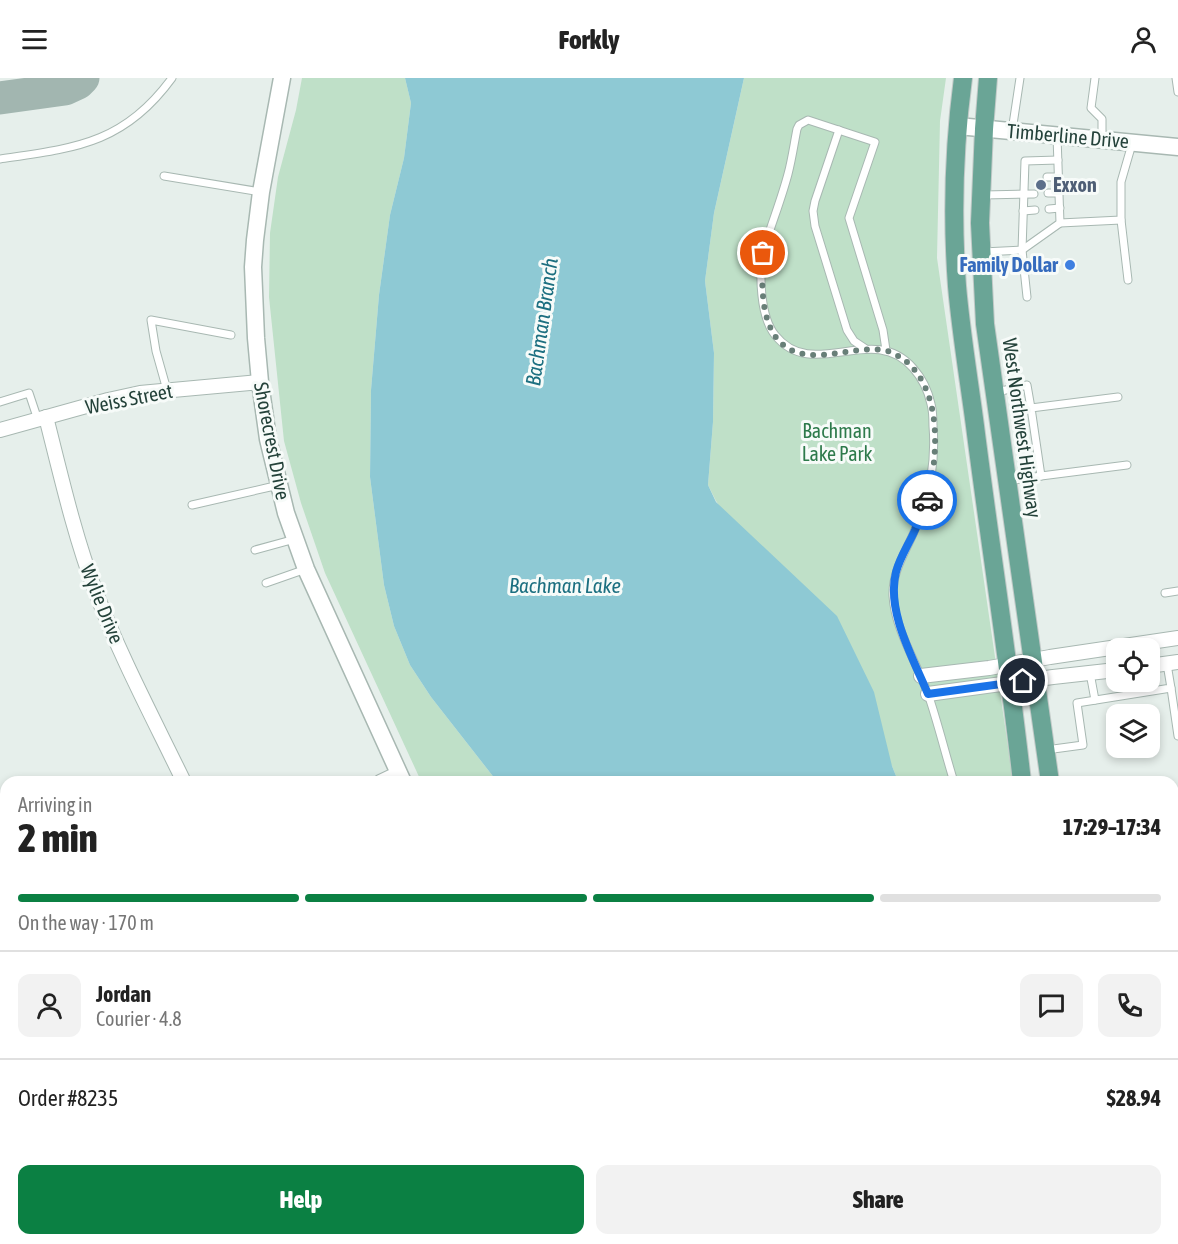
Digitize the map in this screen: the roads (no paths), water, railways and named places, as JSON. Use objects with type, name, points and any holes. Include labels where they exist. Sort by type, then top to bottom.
[{"type":"main road","points":[[963,78],[958,126],[955,200],[957,289],[1011,683],[1021,776]]},
{"type":"main road","name":"West Northwest Highway","points":[[988,78],[981,195],[985,324],[1049,776]]},
{"type":"main road","points":[[957,289],[970,332],[980,380],[994,392]]},
{"type":"street","name":"Shorecrest Drive","points":[[282,78],[261,192],[253,267],[260,382],[268,439],[279,485],[306,569],[401,776]]},
{"type":"street","name":"Timberline Drive","points":[[958,126],[1178,147]]},
{"type":"street","name":"Weiss Street","points":[[0,430],[140,393],[260,382]]},
{"type":"street","name":"Wylie Drive","points":[[42,419],[95,591],[181,776]]},
{"type":"street","points":[[921,676],[1174,638],[1173,663]]},
{"type":"street","points":[[928,694],[1106,671]]},
{"type":"lane","points":[[0,159],[63,150],[114,132],[148,107],[172,78]]},
{"type":"lane","points":[[1012,131],[1020,78]]},
{"type":"lane","points":[[1095,78],[1091,108],[1102,119],[1102,140]]},
{"type":"lane","points":[[1176,78],[1178,92]]},
{"type":"lane","points":[[886,350],[883,330],[849,218],[874,142],[808,120],[799,125],[797,129],[789,171],[763,253],[762,290],[765,312],[768,324],[784,346],[800,354],[817,355],[866,349],[886,350],[896,354],[911,366],[927,390],[932,406],[935,446],[933,470],[927,499],[896,573],[893,595],[901,628],[928,694],[952,776]]},
{"type":"lane","points":[[839,130],[813,212],[815,226],[847,330],[854,341],[866,349]]},
{"type":"lane","points":[[1057,135],[1060,223]]},
{"type":"lane","points":[[1128,280],[1120,220],[1121,182],[1132,142]]},
{"type":"lane","points":[[1027,297],[1022,250],[1024,161],[1058,160]]},
{"type":"lane","points":[[164,176],[261,192]]},
{"type":"lane","points":[[1024,178],[1034,177]]},
{"type":"lane","points":[[1047,177],[1059,177]]},
{"type":"lane","points":[[1048,194],[1059,193]]},
{"type":"lane","points":[[981,195],[1034,194]]},
{"type":"lane","points":[[1048,209],[1060,208]]},
{"type":"lane","points":[[1023,211],[1035,210]]},
{"type":"lane","points":[[981,252],[1022,250],[1060,223],[1120,220]]},
{"type":"lane","points":[[167,390],[156,351],[151,320],[231,335]]},
{"type":"lane","points":[[994,392],[1027,385],[1041,476]]},
{"type":"lane","points":[[0,402],[30,393],[42,419]]},
{"type":"lane","points":[[1031,408],[1118,397]]},
{"type":"lane","points":[[1007,481],[1127,465]]},
{"type":"lane","points":[[192,505],[279,485]]},
{"type":"lane","points":[[255,550],[295,539]]},
{"type":"lane","points":[[266,583],[306,569]]},
{"type":"lane","points":[[1165,592],[1178,591]]},
{"type":"lane","points":[[1173,663],[1171,688],[1178,736]]},
{"type":"lane","points":[[1090,673],[1095,700]]},
{"type":"lane","points":[[1046,750],[1083,745],[1077,703],[1171,688]]},
{"type":"water","name":"Bachman Lake","points":[[405,78],[744,78],[714,213],[705,281],[714,353],[713,422],[708,485],[716,502],[837,616],[874,692],[896,776],[493,776],[431,697],[410,665],[394,626],[384,585],[370,477],[371,390],[379,295],[390,215],[404,158],[411,103]]},
{"type":"place","name":"Exxon","points":[[1041,185]]},
{"type":"place","name":"Family Dollar","points":[[1070,265]]},
{"type":"water label","name":"Bachman Branch","points":[[542,322]]},
{"type":"park label","name":"Bachman Lake Park","points":[[837,442]]}]
